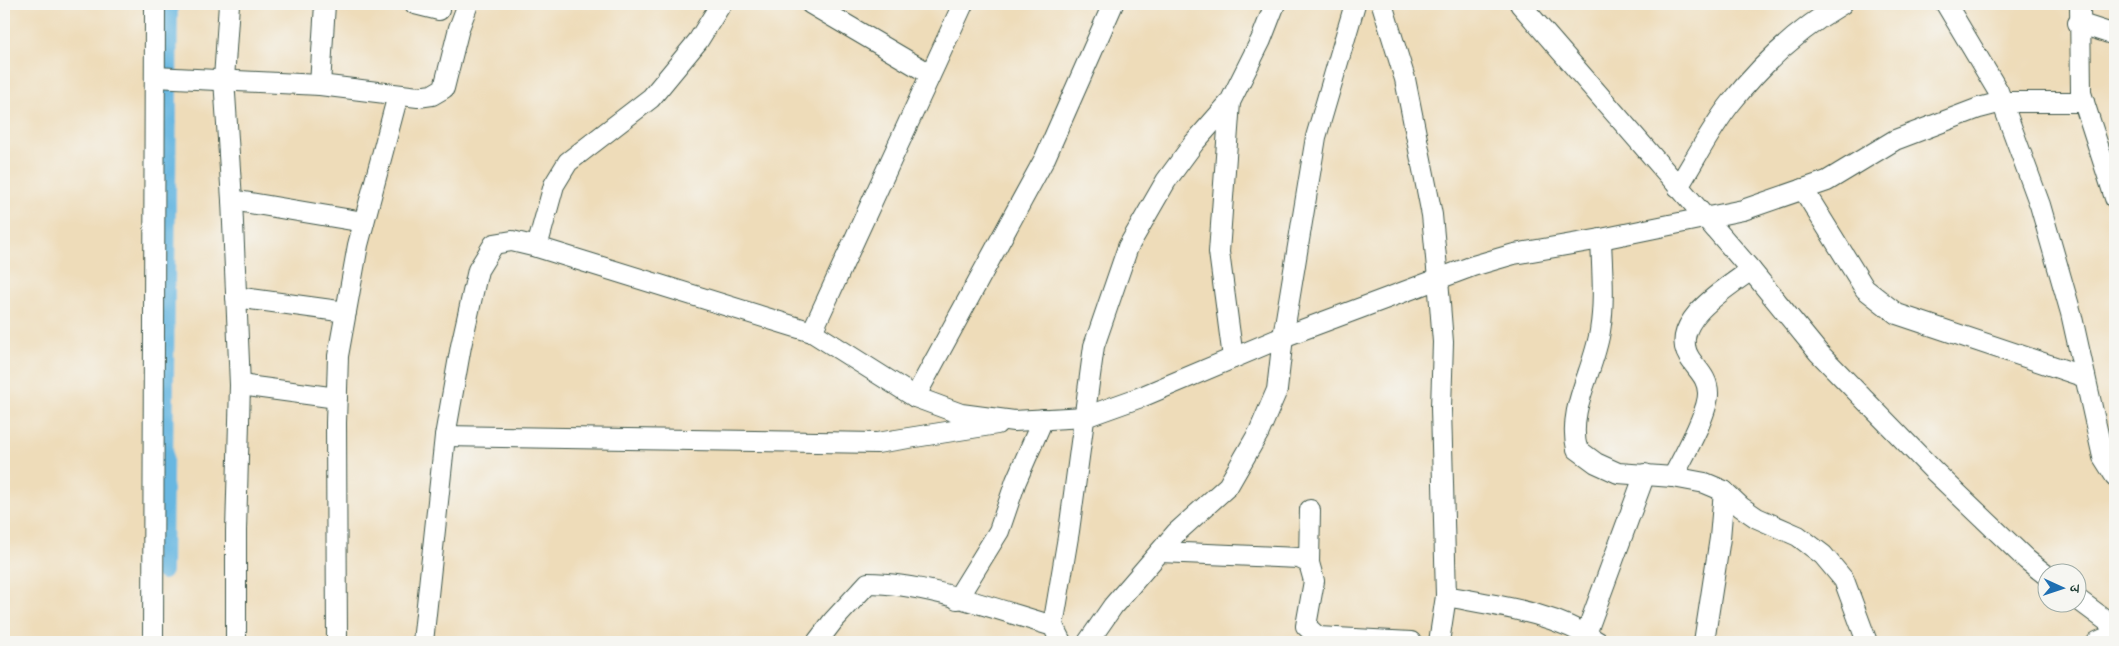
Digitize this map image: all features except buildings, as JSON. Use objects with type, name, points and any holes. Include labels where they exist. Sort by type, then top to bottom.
[{"type":"street","points":[[153,642],[155,4]]},
{"type":"street","points":[[229,4],[224,79],[232,200],[240,385],[236,531],[236,642]]},
{"type":"street","points":[[320,85],[325,4]]},
{"type":"street","points":[[415,4],[439,10]]},
{"type":"street","points":[[155,77],[320,85],[418,97],[432,96],[444,88],[459,28],[468,4]]},
{"type":"street","points":[[537,247],[554,185],[568,162],[651,98],[698,41],[721,4]]},
{"type":"street","points":[[811,4],[930,74]]},
{"type":"street","points":[[812,332],[963,4]]},
{"type":"street","points":[[915,397],[1045,158],[1113,4]]},
{"type":"street","points":[[817,642],[833,621],[868,583],[889,583],[957,599],[1057,634],[1094,346],[1128,247],[1166,181],[1194,144],[1230,102],[1261,40],[1275,4]]},
{"type":"street","points":[[1088,642],[1113,606],[1176,533],[1228,486],[1259,432],[1277,390],[1283,337],[1316,137],[1355,4]]},
{"type":"street","points":[[1382,4],[1407,88],[1432,215],[1438,279],[1443,342],[1441,408],[1446,596],[1439,642]]},
{"type":"street","points":[[1520,4],[1626,124],[1751,270],[1818,352],[1933,470],[2036,567]]},
{"type":"street","points":[[1678,187],[1730,104],[1770,60],[1814,21],[1842,4]]},
{"type":"street","points":[[1946,4],[1998,91],[2040,205],[2071,313],[2103,457],[2115,476]]},
{"type":"street","points":[[2079,13],[2115,35]]},
{"type":"street","points":[[2079,13],[2081,93],[2115,198]]},
{"type":"street","points":[[337,642],[338,356],[364,222],[398,94]]},
{"type":"street","points":[[1230,102],[1219,252],[1233,358]]},
{"type":"street","points":[[445,436],[877,443],[946,434],[1014,421],[1085,417],[1141,397],[1283,337],[1438,279],[1514,254],[1601,239],[1703,216],[1742,210],[1827,182],[1895,140],[1948,119],[2002,102],[2084,102]]},
{"type":"street","points":[[1803,189],[1865,289],[1897,314],[2085,377]]},
{"type":"street","points":[[232,200],[364,222]]},
{"type":"street","points":[[1601,239],[1603,304],[1601,331],[1594,362],[1578,408],[1573,433],[1577,449],[1596,463],[1618,472],[1673,477],[1705,483],[1724,492],[1740,507],[1757,518],[1798,536],[1823,555],[1844,580],[1868,642]]},
{"type":"street","points":[[423,642],[445,436],[461,346],[478,270],[494,244],[512,241],[537,247],[812,332],[915,397],[961,414],[1014,421]]},
{"type":"street","points":[[1673,477],[1695,434],[1708,394],[1703,373],[1690,358],[1684,345],[1684,334],[1690,321],[1714,298],[1751,270]]},
{"type":"street","points":[[236,296],[346,312]]},
{"type":"street","points":[[240,385],[337,398]]},
{"type":"street","points":[[957,599],[1000,531],[1016,481],[1043,419]]},
{"type":"street","points":[[1446,596],[1539,613],[1592,638],[1645,474]]},
{"type":"street","points":[[1704,642],[1720,538],[1724,492]]},
{"type":"street","points":[[1310,510],[1309,563],[1314,581],[1306,626],[1318,637],[1411,642]]},
{"type":"street","points":[[1160,552],[1299,558],[1309,563]]},
{"type":"street","points":[[2086,606],[2115,628]]},
{"type":"street","points":[[2097,642],[2115,634]]},
{"type":"waterway","points":[[163,571],[169,4]]}]
